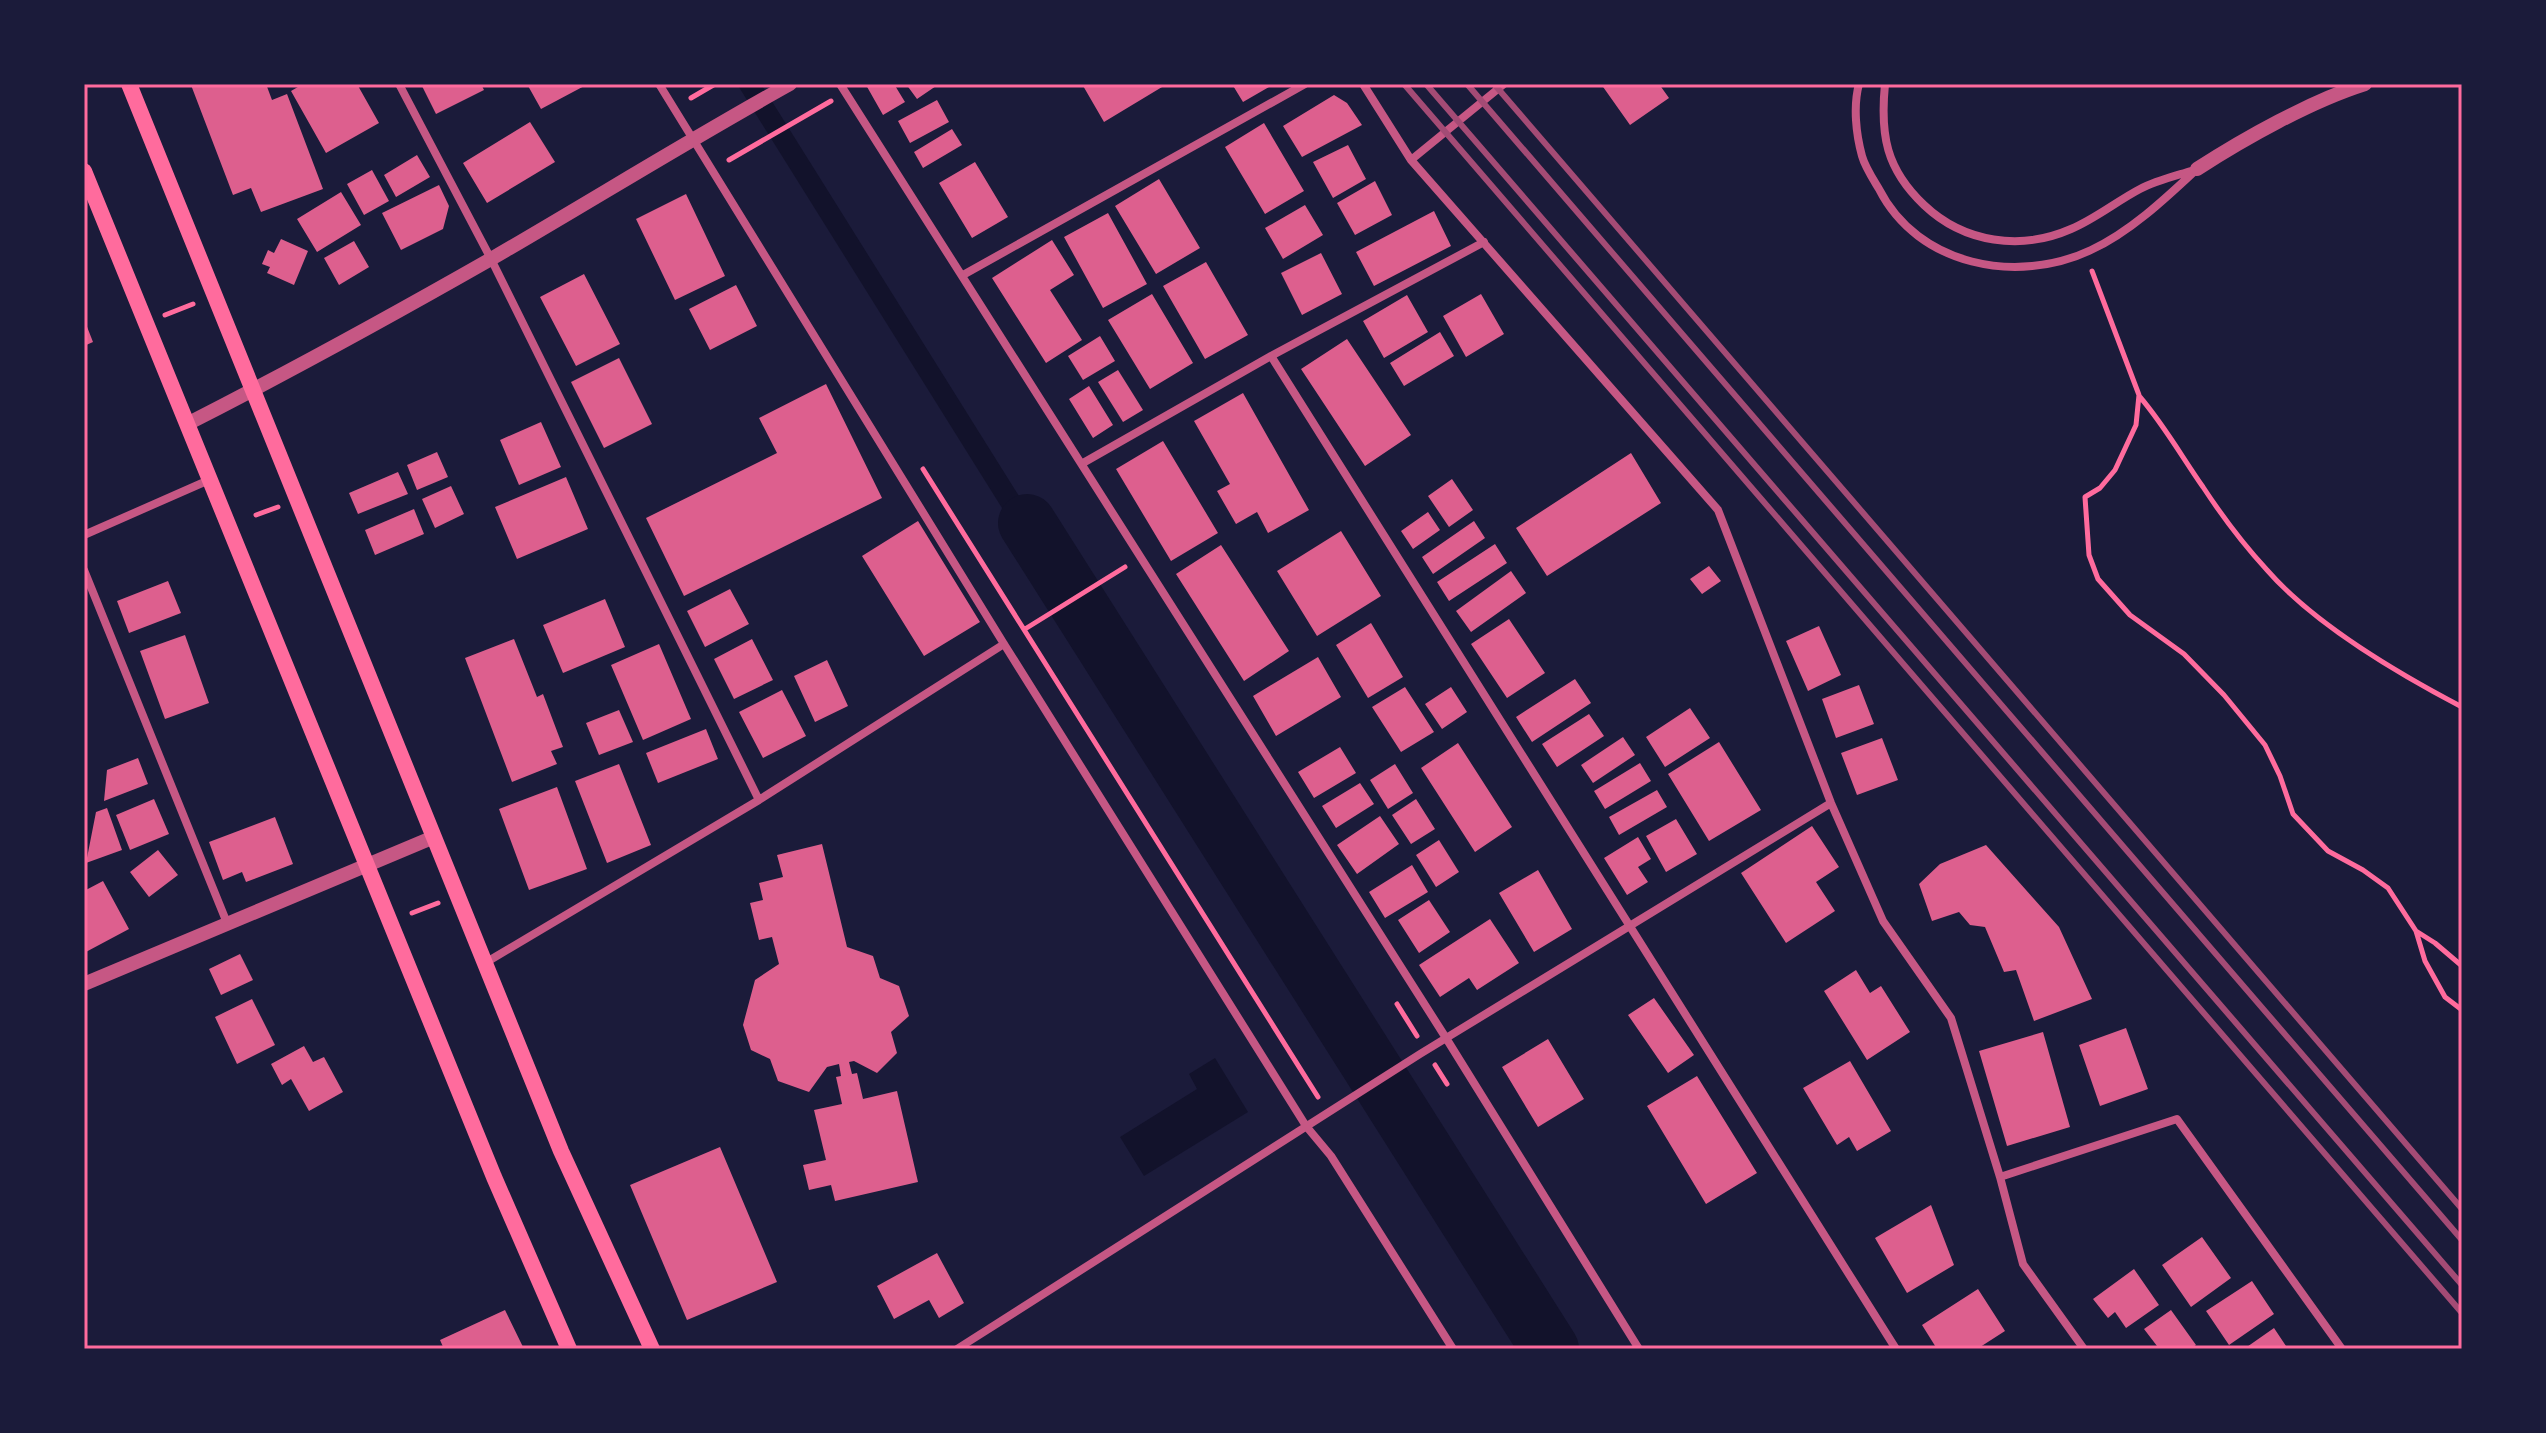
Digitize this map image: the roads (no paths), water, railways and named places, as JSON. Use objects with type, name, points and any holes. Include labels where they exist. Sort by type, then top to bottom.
[{"type":"main road","points":[[129,84],[561,1151],[652,1349]]},
{"type":"main road","points":[[84,171],[494,1177],[569,1349]]},
{"type":"street","points":[[399,84],[491,259],[759,800]]},
{"type":"street","points":[[659,84],[1306,1126],[1331,1156],[1453,1349]]},
{"type":"street","points":[[187,424],[491,259],[790,84]]},
{"type":"street","points":[[840,84],[1083,463],[1140,559],[1446,1038],[1639,1349]]},
{"type":"street","points":[[963,275],[1305,84]]},
{"type":"street","points":[[1363,84],[1411,160],[1718,510],[1831,803],[1883,921],[1951,1018],[2023,1264],[2084,1349]]},
{"type":"street","points":[[1411,160],[1504,84]]},
{"type":"street","points":[[1859,84],[1855,100],[1862,157],[1888,207],[1918,236],[1949,255],[1981,265],[2024,268],[2056,262],[2091,250],[2155,209],[2197,169],[2230,148],[2293,115],[2365,84]]},
{"type":"street","points":[[1885,84],[1881,118],[1890,160],[1911,193],[1941,221],[1978,237],[2021,243],[2071,229],[2143,187],[2197,169]]},
{"type":"street","points":[[1083,463],[1271,356],[1484,242]]},
{"type":"street","points":[[1271,356],[1896,1349]]},
{"type":"street","points":[[84,535],[209,480]]},
{"type":"street","points":[[84,570],[227,923]]},
{"type":"street","points":[[485,963],[759,800],[1004,644]]},
{"type":"street","points":[[957,1349],[1420,1054],[1831,803]]},
{"type":"street","points":[[84,984],[434,837]]},
{"type":"street","points":[[2000,1177],[2177,1119],[2342,1349]]},
{"type":"waterway","points":[[1027,523],[1550,1349]]},
{"type":"railway","points":[[1404,84],[2462,1313]]},
{"type":"railway","points":[[1426,84],[2462,1285]]},
{"type":"railway","points":[[1467,84],[2462,1240]]},
{"type":"railway","points":[[1494,84],[2462,1209]]}]
